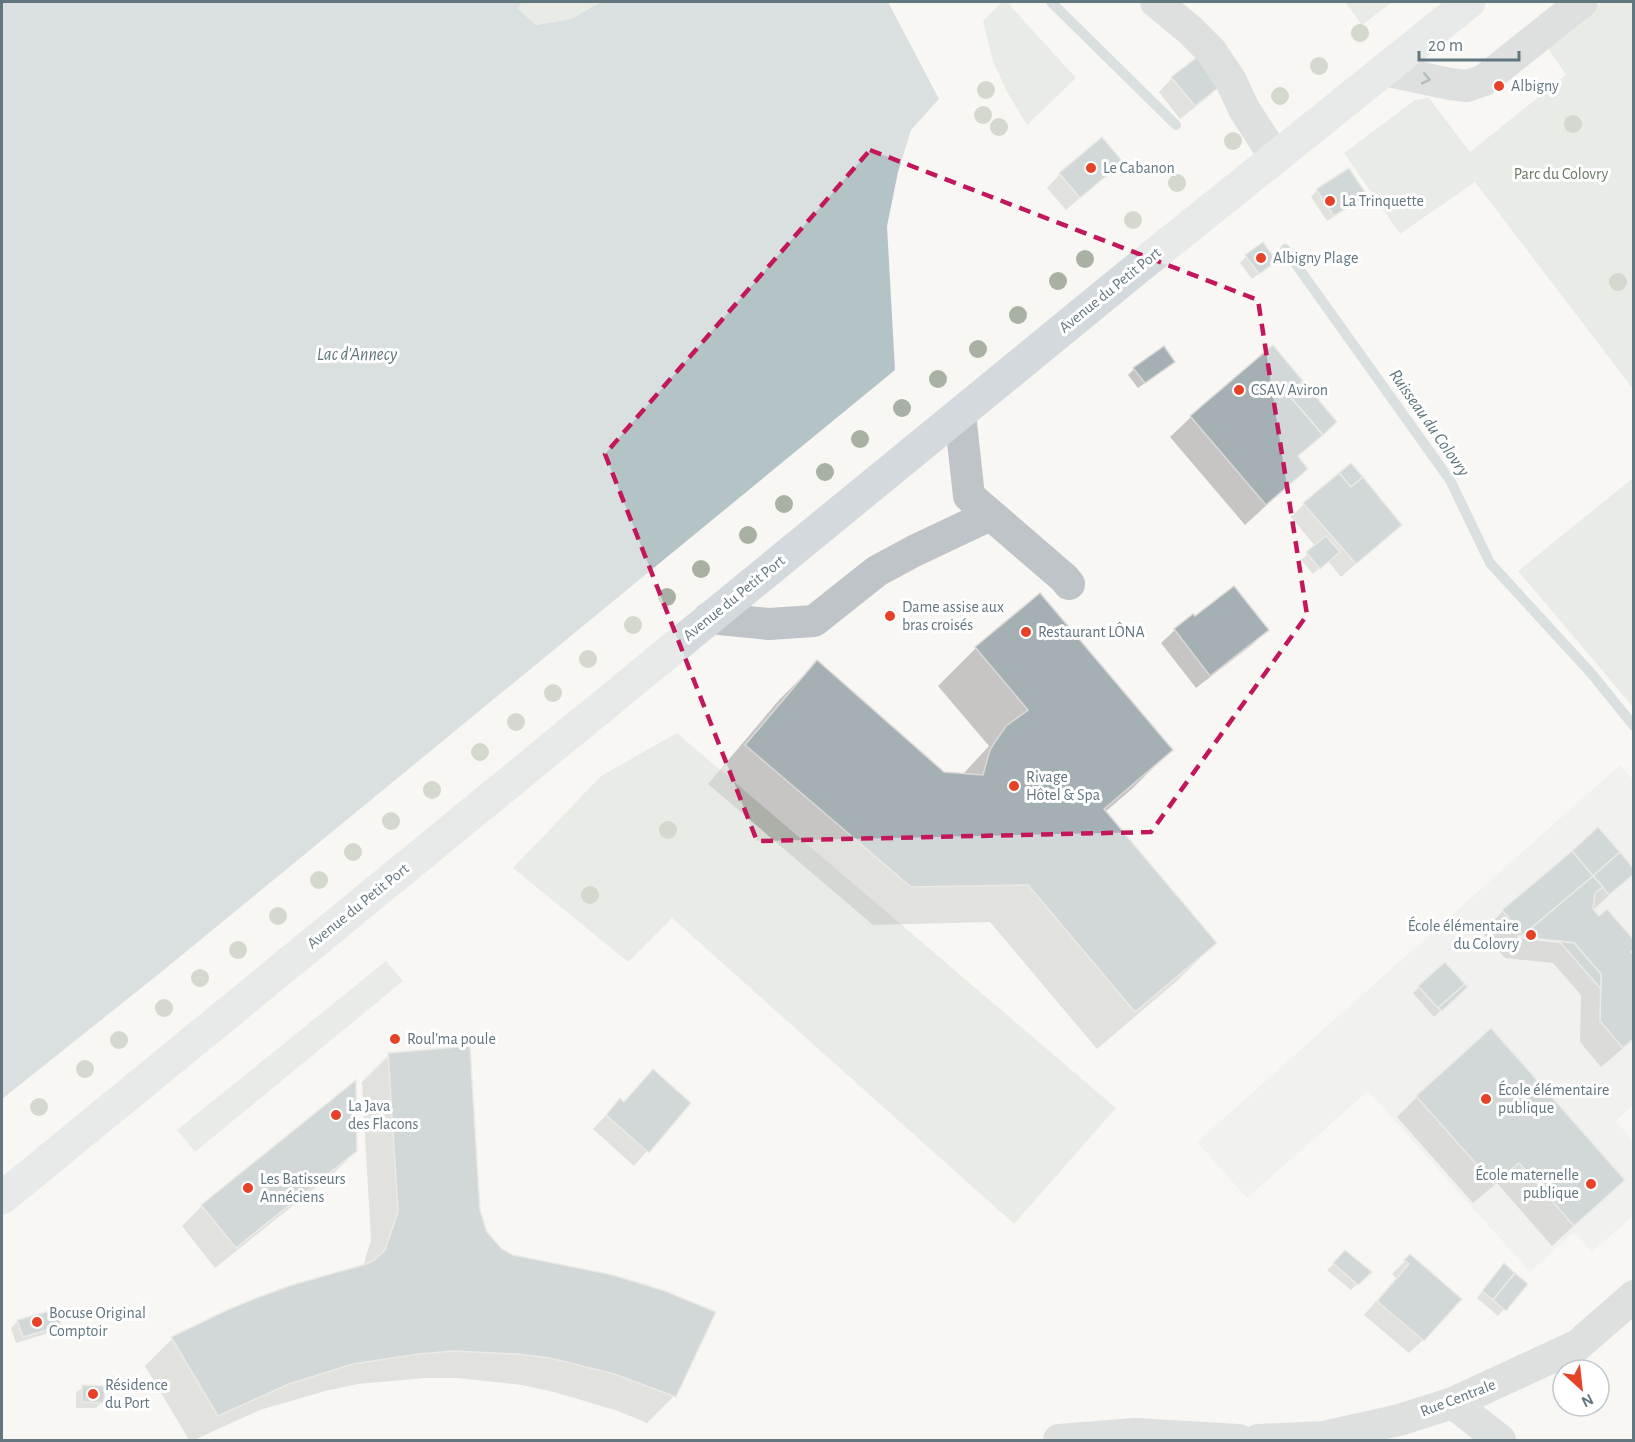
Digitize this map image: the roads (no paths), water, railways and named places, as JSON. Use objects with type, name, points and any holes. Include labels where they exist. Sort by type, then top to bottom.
[{"type":"main road","name":"Avenue du Petit Port","points":[[2,1198],[1275,157],[1469,2]]},
{"type":"street","points":[[1156,2],[1211,51],[1275,157]]},
{"type":"street","points":[[1384,70],[1467,86],[1484,80],[1582,2]]},
{"type":"street","points":[[960,414],[969,496],[1064,578],[1068,584]]},
{"type":"street","points":[[710,618],[769,624],[814,621],[877,571],[914,550],[990,515]]},
{"type":"street","name":"Rue Centrale","points":[[1258,1440],[1323,1437],[1399,1420],[1453,1403],[1578,1345],[1634,1296]]},
{"type":"street","points":[[1484,1390],[1498,1417],[1515,1440]]},
{"type":"street","points":[[1453,1403],[1500,1440]]},
{"type":"street","points":[[1059,1440],[1135,1434],[1239,1440]]},
{"type":"water","name":"Lac d'Annecy","points":[[2,2],[522,2],[518,9],[536,25],[571,19],[601,2],[888,2],[939,99],[911,130],[898,172],[887,226],[895,370],[160,973],[2,1099]]},
{"type":"waterway","name":"Ruisseau du Colovry","points":[[1051,2],[1176,125]]},
{"type":"waterway","name":"Ruisseau du Colovry","points":[[1285,249],[1450,480],[1490,563],[1591,673],[1634,726]]},
{"type":"place","name":"Albigny","points":[[1499,86]]},
{"type":"place","name":"Le Cabanon","points":[[1091,168]]},
{"type":"place","name":"La Trinquette","points":[[1330,201]]},
{"type":"place","name":"Albigny Plage","points":[[1261,258]]},
{"type":"place","name":"CSAV Aviron","points":[[1239,390]]},
{"type":"place","name":"Dame assise aux bras croisés","points":[[890,616]]},
{"type":"place","name":"Restaurant LÔNA","points":[[1026,632]]},
{"type":"place","name":"Rivage Hôtel & Spa","points":[[1014,786]]},
{"type":"place","name":"École élémentaire du Colovry","points":[[1531,935]]},
{"type":"place","name":"Roul'ma poule","points":[[395,1039]]},
{"type":"place","name":"École élémentaire publique","points":[[1486,1099]]},
{"type":"place","name":"La Java des Flacons","points":[[336,1115]]},
{"type":"place","name":"École maternelle publique","points":[[1591,1184]]},
{"type":"place","name":"Les Batisseurs Annéciens","points":[[248,1188]]},
{"type":"place","name":"Bocuse Original Comptoir","points":[[37,1322]]},
{"type":"place","name":"Résidence du Port","points":[[93,1394]]},
{"type":"park label","name":"Parc du Colovry","points":[[1561,174]]}]
